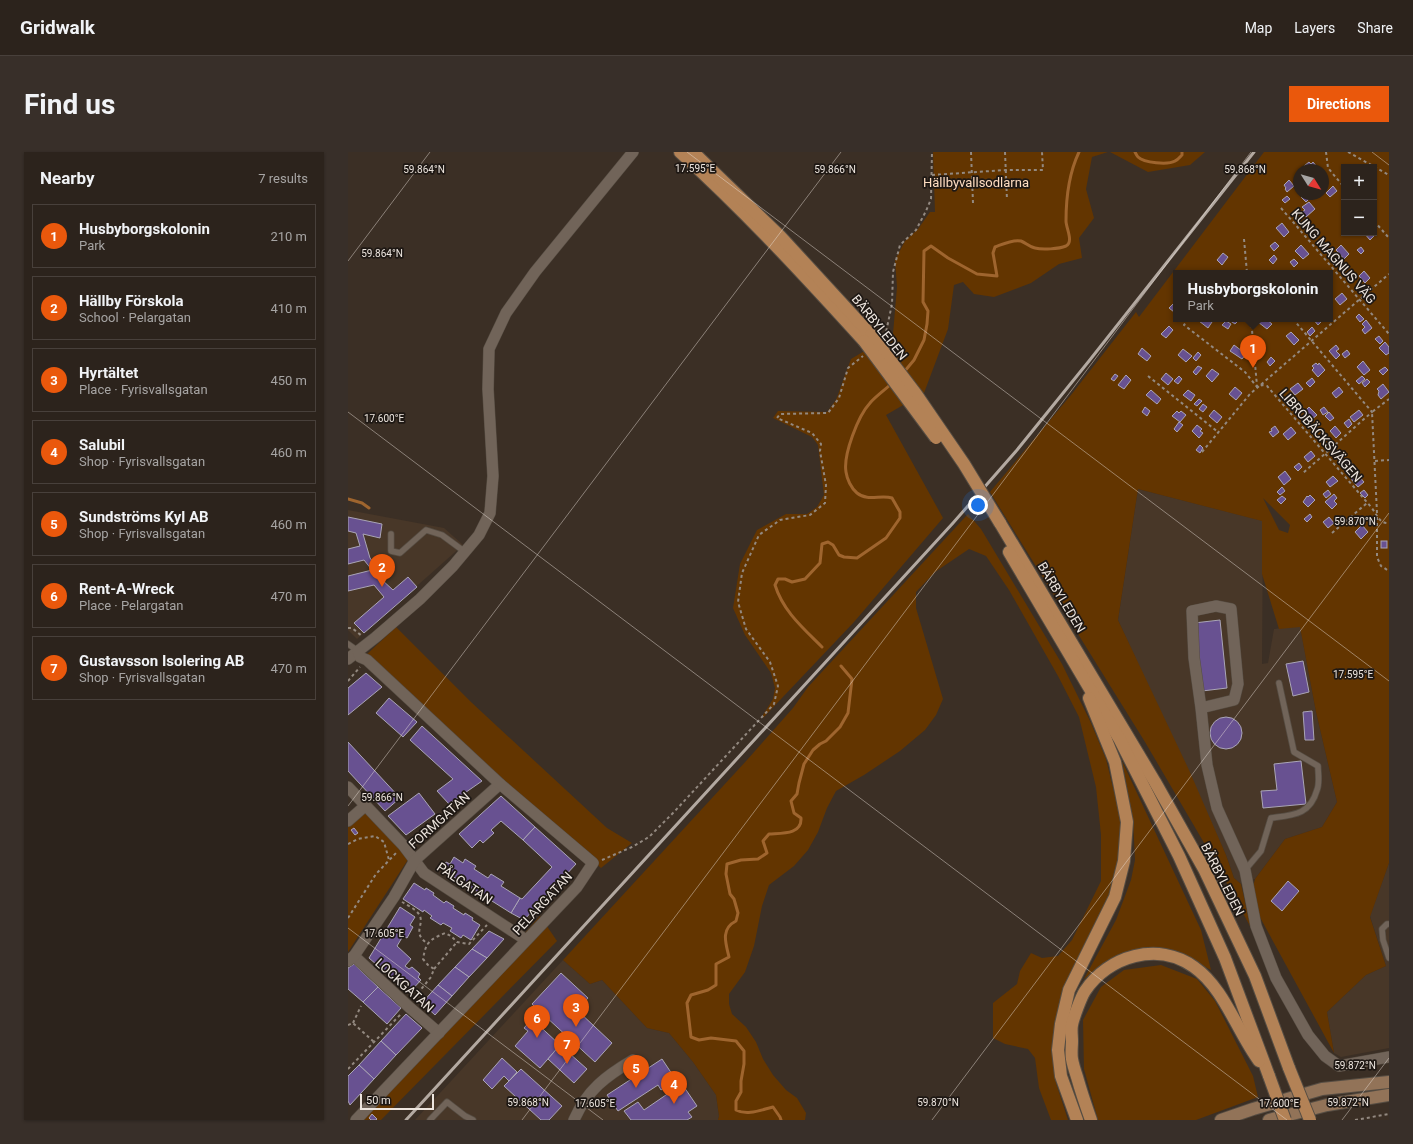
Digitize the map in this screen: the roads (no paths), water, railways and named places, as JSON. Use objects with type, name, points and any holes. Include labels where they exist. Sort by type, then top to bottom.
[{"type":"main road","name":"BÄRBYLEDEN","points":[[680,152],[720,188],[867,338]]},
{"type":"main road","name":"BÄRBYLEDEN","points":[[693,152],[780,236],[867,338],[997,525],[1151,776],[1204,869],[1255,976],[1310,1120]]},
{"type":"main road","name":"BÄRBYLEDEN","points":[[997,525],[1082,676],[1120,740],[1179,856],[1225,958],[1285,1120]]},
{"type":"main road","points":[[1077,1120],[1061,1076],[1058,1050],[1061,1024],[1069,990],[1115,897],[1124,861],[1127,822],[1115,762],[1094,712],[1082,676]]},
{"type":"main road","points":[[1091,1120],[1072,1060],[1072,1026],[1084,992],[1098,976],[1112,964],[1147,953],[1163,954],[1180,959],[1193,966],[1209,980],[1249,1047],[1269,1076]]},
{"type":"main road","points":[[1221,1120],[1322,1089],[1389,1082]]},
{"type":"main road","points":[[1270,1120],[1326,1105],[1389,1095]]},
{"type":"street","points":[[348,659],[420,599],[453,566],[479,535],[490,513],[493,476],[488,389],[489,349],[506,313],[535,272],[633,152]]},
{"type":"street","points":[[1201,708],[1234,700],[1238,684],[1231,609],[1216,606],[1192,610],[1191,620],[1207,765],[1217,808],[1245,870],[1256,926],[1276,978],[1308,1035],[1325,1056],[1338,1066],[1389,1057]]},
{"type":"street","points":[[358,651],[360,657],[367,660],[500,784]]},
{"type":"street","name":"FORMGATAN","points":[[351,958],[394,897],[415,860],[500,784]]},
{"type":"street","name":"PELARGATAN","points":[[356,1120],[577,887],[593,863],[500,784]]},
{"type":"street","name":"PÅLGATAN","points":[[348,787],[403,845],[424,873],[526,940]]},
{"type":"street","points":[[348,821],[365,806]]},
{"type":"street","name":"LOCKGATAN","points":[[351,958],[439,1033]]},
{"type":"street","points":[[574,1120],[581,1106],[596,1087],[613,1072],[633,1060]]},
{"type":"lane","points":[[391,534],[391,551],[400,553],[426,530],[442,534],[465,552]]},
{"type":"lane","points":[[348,644],[358,651]]},
{"type":"lane","points":[[1245,870],[1261,851],[1271,818],[1294,815],[1308,808],[1318,790],[1318,766],[1294,752],[1279,683]]},
{"type":"lane","points":[[1389,924],[1382,929],[1383,940],[1389,958]]},
{"type":"lane","points":[[430,1120],[447,1102],[465,1116],[473,1120]]},
{"type":"waterway","points":[[904,372],[914,360],[924,340],[927,324],[928,311],[923,302],[924,251],[931,246],[948,258],[977,274],[997,276],[993,253],[995,247],[1015,241],[1021,241],[1038,249],[1066,246],[1070,238],[1066,221],[1067,194],[1070,177],[1079,152]]},
{"type":"waterway","points":[[1135,152],[1138,157],[1145,161],[1162,163],[1176,161],[1182,155],[1182,152]]},
{"type":"waterway","points":[[822,647],[794,619],[783,603],[775,585],[778,579],[785,579],[792,582],[805,579],[820,563],[822,544],[828,542],[833,545],[839,555],[857,558],[886,538],[900,518],[900,512],[892,498],[861,496],[851,486],[846,472],[849,446],[856,426],[870,403],[892,383]]},
{"type":"waterway","points":[[348,499],[362,503],[369,508]]},
{"type":"waterway","points":[[781,1120],[773,1107],[749,1112],[740,1112],[736,1110],[736,1101],[741,1092],[744,1051],[736,1041],[711,1038],[699,1040],[691,1037],[687,1003],[691,995],[708,990],[716,985],[716,964],[729,957],[725,937],[726,932],[731,924],[736,921],[738,913],[734,899],[730,894],[726,874],[727,864],[741,860],[758,859],[767,853],[763,841],[769,834],[790,832],[798,828],[800,824],[801,818],[794,813],[791,801],[797,794],[804,764],[813,750],[826,741],[840,727],[848,713],[852,679],[841,666]]},
{"type":"railway","points":[[406,1120],[953,523],[1017,450],[1254,152]]},
{"type":"place","name":"Husbyborgskolonin","points":[[1253,368]]},
{"type":"place","name":"Hällby Förskola","points":[[382,587]]},
{"type":"place","name":"Hyrtältet","points":[[576,1027]]},
{"type":"place","name":"Rent-A-Wreck","points":[[537,1038]]},
{"type":"place","name":"Gustavsson Isolering AB","points":[[567,1064]]},
{"type":"place","name":"Sundströms Kyl AB","points":[[636,1088]]},
{"type":"place","name":"Salubil","points":[[674,1104]]},
{"type":"park label","name":"Hällbyvallsodlarna","points":[[976,182]]}]
